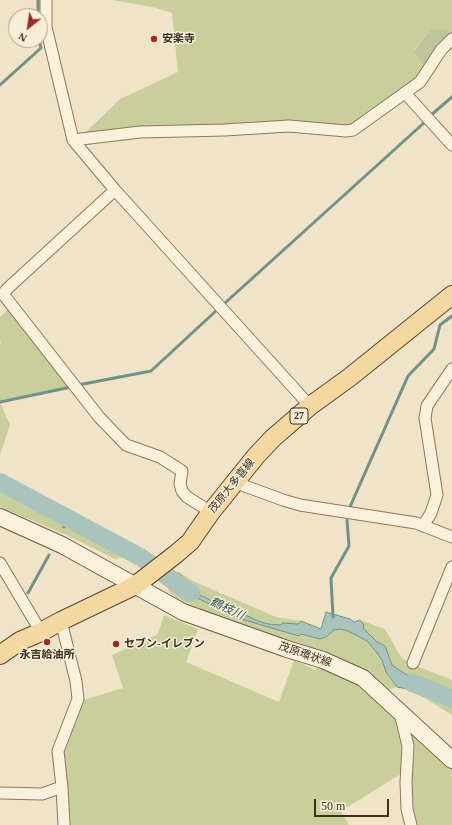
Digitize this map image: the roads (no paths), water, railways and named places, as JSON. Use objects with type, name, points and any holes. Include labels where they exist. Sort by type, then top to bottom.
[{"type":"main road","name":"茂原大多喜線","points":[[0,655],[20,641],[41,632],[140,581],[190,542],[211,512],[256,456],[273,438],[310,406],[350,377],[452,295]]},
{"type":"main road","name":"茂原環状線","points":[[0,517],[140,581],[183,612],[287,650],[323,660],[363,678],[452,760]]},
{"type":"street","points":[[46,0],[46,27],[73,140],[310,406]]},
{"type":"street","points":[[73,140],[140,132],[225,130],[289,126],[346,131],[353,130],[420,82],[441,50],[452,39]]},
{"type":"street","points":[[405,93],[452,145]]},
{"type":"street","points":[[116,190],[3,294],[99,417],[126,446],[160,457],[182,472],[180,484],[182,491],[187,497],[211,512]]},
{"type":"street","points":[[423,526],[437,495],[425,418],[427,406],[452,369]]},
{"type":"street","points":[[236,481],[242,485],[300,505],[416,523],[452,537]]},
{"type":"street","points":[[0,563],[41,632]]},
{"type":"street","points":[[413,663],[452,567]]},
{"type":"street","points":[[61,621],[76,681],[78,699],[58,751],[64,825]]},
{"type":"street","points":[[400,713],[408,746],[406,782],[407,809],[411,825]]},
{"type":"street","points":[[0,793],[42,794],[62,787]]},
{"type":"water","points":[[178,573],[182,576],[180,579],[183,585],[190,590],[218,604],[225,603],[232,606],[237,611],[258,621],[269,624],[298,624],[301,621],[321,629],[326,612],[350,619],[354,622],[360,620],[364,625],[363,628],[377,642],[385,646],[392,665],[413,679],[435,690],[434,694],[397,687],[386,672],[382,660],[367,641],[348,631],[340,629],[334,630],[326,637],[320,639],[301,634],[299,636],[241,619],[170,585],[172,577]]},
{"type":"waterway","points":[[38,0],[38,8]]},
{"type":"waterway","points":[[0,85],[41,48]]},
{"type":"waterway","points":[[430,116],[452,97]]},
{"type":"waterway","points":[[225,303],[426,121]]},
{"type":"waterway","points":[[78,385],[151,371],[218,309]]},
{"type":"waterway","points":[[349,509],[408,376],[434,349],[440,325],[452,316]]},
{"type":"waterway","points":[[0,402],[71,387]]},
{"type":"waterway","name":"鶴枝川","points":[[0,482],[142,558],[191,593]]},
{"type":"waterway","points":[[64,527],[69,518]]},
{"type":"waterway","points":[[333,617],[331,578],[349,546],[347,520]]},
{"type":"waterway","points":[[28,593],[49,555]]},
{"type":"waterway","name":"鶴枝川","points":[[412,683],[452,699]]},
{"type":"place","name":"安楽寺","points":[[154,39]]},
{"type":"place","name":"永吉給油所","points":[[47,642]]},
{"type":"place","name":"セブン-イレブン","points":[[116,644]]}]
